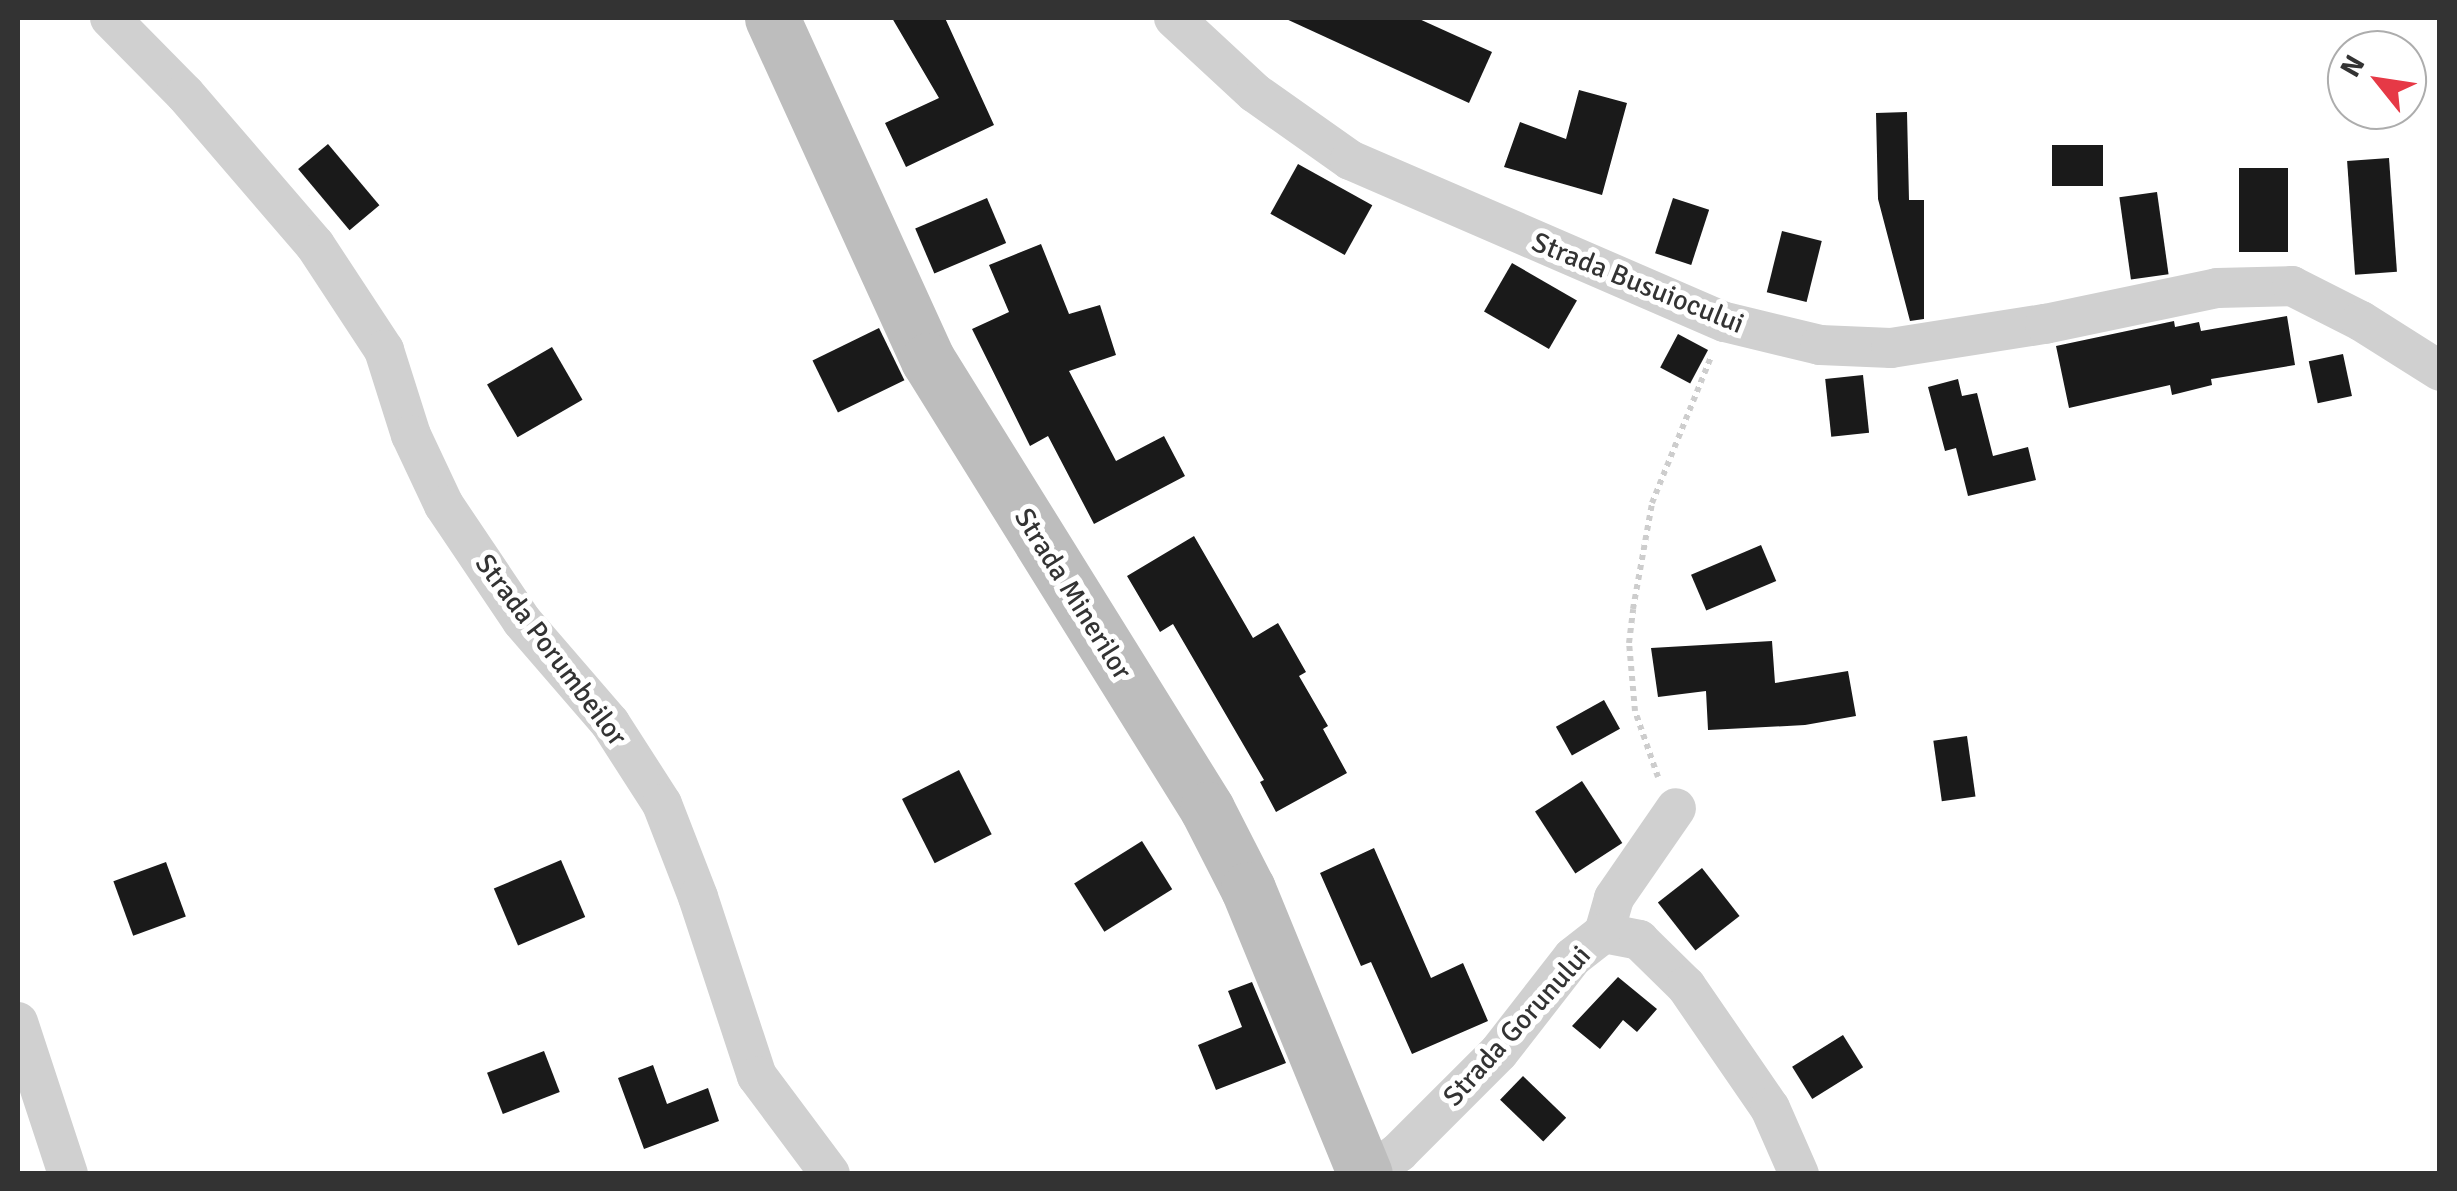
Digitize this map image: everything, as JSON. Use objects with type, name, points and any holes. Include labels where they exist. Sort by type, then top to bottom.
[{"type":"main road","name":"Strada Minerilor","points":[[772,18],[928,360],[1207,809],[1248,889],[1367,1174]]},
{"type":"street","name":"Strada Porumbeilor","points":[[110,18],[185,94],[315,245],[384,350],[411,435],[444,505],[522,620],[610,724],[662,804],[757,1076],[830,1174]]},
{"type":"street","name":"Strada Busuiocului","points":[[1174,18],[1255,93],[1350,160],[1725,322],[1820,346],[1891,348],[2046,324],[2218,288],[2292,286],[2362,321],[2440,371]]},
{"type":"street","points":[[1604,933],[1614,898],[1676,808]]},
{"type":"street","name":"Strada Gorunului","points":[[1367,1174],[1400,1152],[1499,1052],[1573,957],[1604,933],[1640,940],[1686,986],[1770,1108],[1800,1174]]},
{"type":"street","points":[[18,1022],[68,1174]]},
{"type":"path","points":[[1676,808],[1658,777],[1635,711],[1629,643],[1652,503],[1725,322]]},
{"type":"building","points":[[892,18],[945,18],[994,125],[906,167],[885,123],[939,98]]},
{"type":"building","points":[[1284,18],[1417,18],[1492,52],[1469,103]]},
{"type":"building","points":[[1579,90],[1627,103],[1602,195],[1504,167],[1520,122],[1566,139]]},
{"type":"building","points":[[1907,112],[1909,200],[1924,200],[1924,319],[1910,321],[1878,199],[1876,113]]},
{"type":"building","points":[[328,144],[379,205],[350,230],[298,169]]},
{"type":"building","points":[[2052,145],[2103,145],[2103,186],[2052,186]]},
{"type":"building","points":[[2389,158],[2397,272],[2355,275],[2347,161]]},
{"type":"building","points":[[1298,164],[1372,205],[1345,255],[1270,214]]},
{"type":"building","points":[[2239,168],[2288,168],[2288,252],[2239,252]]},
{"type":"building","points":[[2157,192],[2169,274],[2131,279],[2119,197]]},
{"type":"building","points":[[987,198],[1006,243],[934,274],[915,228]]},
{"type":"building","points":[[1673,198],[1709,210],[1691,265],[1655,253]]},
{"type":"building","points":[[1782,231],[1822,241],[1807,302],[1767,292]]},
{"type":"building","points":[[1041,244],[1069,314],[1100,305],[1116,355],[1069,371],[1116,461],[1164,436],[1185,476],[1094,524],[1048,436],[1030,446],[972,329],[1009,312],[989,265]]},
{"type":"building","points":[[1512,263],[1577,300],[1549,349],[1484,311]]},
{"type":"building","points":[[2287,316],[2295,365],[2211,379],[2212,385],[2172,395],[2170,385],[2069,408],[2056,346],[2174,321],[2175,327],[2199,322],[2201,331]]},
{"type":"building","points":[[879,328],[904,380],[838,413],[812,360]]},
{"type":"building","points":[[1678,334],[1708,350],[1690,384],[1660,368]]},
{"type":"building","points":[[552,347],[582,400],[518,437],[487,384]]},
{"type":"building","points":[[2343,354],[2352,396],[2318,403],[2309,361]]},
{"type":"building","points":[[1863,375],[1869,433],[1831,437],[1825,379]]},
{"type":"building","points":[[1958,379],[1962,396],[1977,393],[1993,456],[2028,447],[2036,480],[1968,496],[1956,448],[1945,451],[1928,387]]},
{"type":"building","points":[[1194,536],[1253,638],[1278,623],[1306,672],[1299,676],[1328,726],[1323,729],[1347,773],[1276,812],[1260,782],[1264,780],[1173,624],[1160,632],[1127,576]]},
{"type":"building","points":[[1761,545],[1776,581],[1706,611],[1691,575]]},
{"type":"building","points":[[1772,641],[1775,683],[1848,671],[1856,716],[1805,725],[1708,730],[1706,691],[1658,697],[1651,648]]},
{"type":"building","points":[[1604,700],[1620,729],[1572,756],[1556,727]]},
{"type":"building","points":[[1967,736],[1975,796],[1942,801],[1933,741]]},
{"type":"building","points":[[959,770],[992,834],[935,863],[902,799]]},
{"type":"building","points":[[1582,781],[1622,843],[1575,874],[1535,811]]},
{"type":"building","points":[[1142,841],[1172,889],[1104,932],[1074,883]]},
{"type":"building","points":[[1374,848],[1431,978],[1463,963],[1488,1021],[1412,1054],[1371,962],[1361,966],[1320,873]]},
{"type":"building","points":[[561,860],[585,917],[518,946],[494,889]]},
{"type":"building","points":[[166,862],[186,917],[133,936],[113,881]]},
{"type":"building","points":[[1702,868],[1740,916],[1695,951],[1658,902]]},
{"type":"building","points":[[1618,977],[1657,1009],[1637,1032],[1623,1020],[1600,1049],[1572,1026]]},
{"type":"building","points":[[1252,982],[1286,1063],[1216,1090],[1198,1045],[1242,1027],[1228,991]]},
{"type":"building","points":[[1843,1035],[1863,1067],[1812,1099],[1792,1067]]},
{"type":"building","points":[[544,1051],[560,1092],[503,1114],[487,1073]]},
{"type":"building","points":[[653,1065],[667,1104],[708,1088],[719,1121],[644,1149],[618,1078]]},
{"type":"building","points":[[1523,1076],[1566,1118],[1543,1141],[1500,1100]]}]
